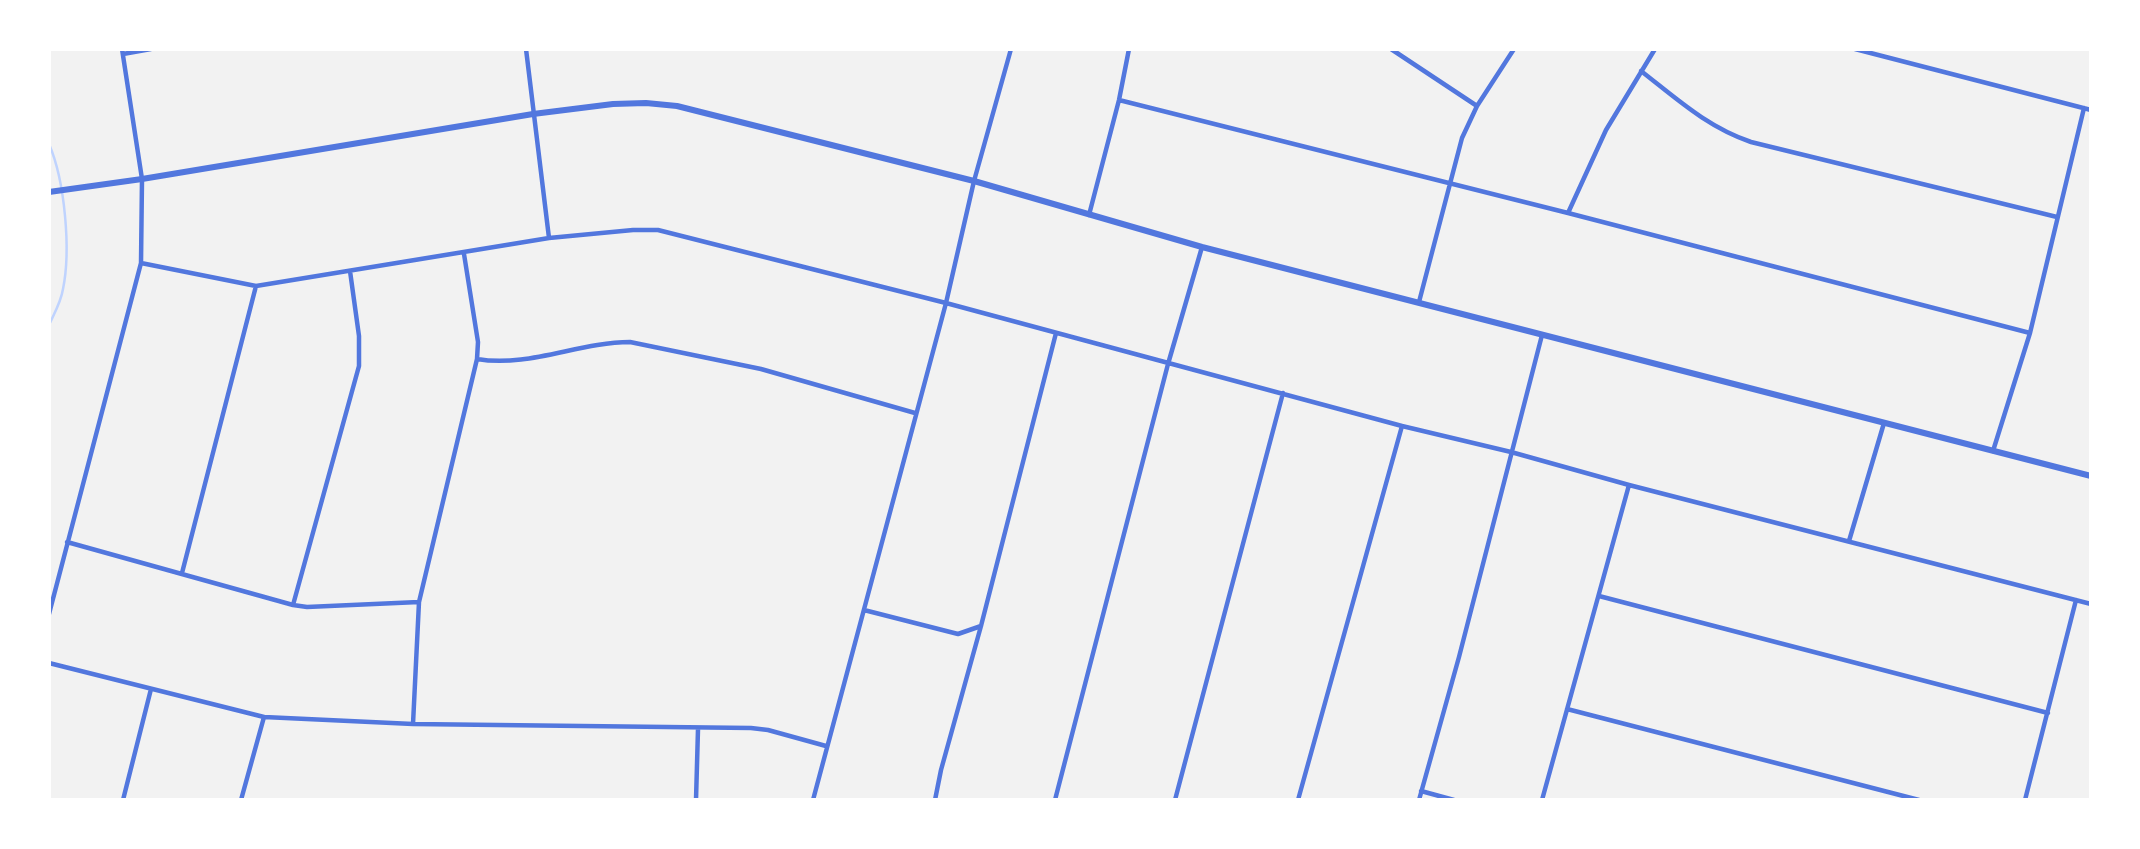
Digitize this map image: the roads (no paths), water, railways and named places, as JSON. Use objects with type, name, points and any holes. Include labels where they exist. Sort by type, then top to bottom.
[{"type":"street","points":[[49,614],[141,263],[142,179],[122,51],[151,49]]},
{"type":"street","points":[[526,49],[549,239]]},
{"type":"street","points":[[813,800],[946,303],[974,181],[1011,49]]},
{"type":"street","points":[[1089,215],[1119,100],[1129,49]]},
{"type":"street","points":[[1391,49],[1478,106]]},
{"type":"street","points":[[1419,302],[1462,138],[1478,106],[1514,49]]},
{"type":"street","points":[[1568,213],[1606,130],[1655,49]]},
{"type":"street","points":[[1855,49],[2091,110]]},
{"type":"street","points":[[1641,71],[1709,124],[1733,136],[2057,217]]},
{"type":"street","points":[[1119,100],[2029,333]]},
{"type":"street","points":[[49,191],[142,179],[533,114],[613,104],[677,106],[974,181],[1202,247],[2091,476]]},
{"type":"street","points":[[1993,450],[2029,333],[2084,108]]},
{"type":"street","points":[[141,263],[256,286],[549,239],[658,230],[2091,604]]},
{"type":"street","points":[[1055,800],[1168,364],[1202,247]]},
{"type":"street","points":[[413,724],[419,602],[477,359],[478,342],[464,254]]},
{"type":"street","points":[[293,605],[359,366],[359,336],[349,271]]},
{"type":"street","points":[[182,573],[256,286]]},
{"type":"street","points":[[935,800],[940,770],[981,626],[1056,333]]},
{"type":"street","points":[[1419,800],[1543,334]]},
{"type":"street","points":[[477,359],[493,362],[516,360],[608,343],[630,342],[761,369],[915,413]]},
{"type":"street","points":[[1175,800],[1283,393]]},
{"type":"street","points":[[1849,541],[1884,423]]},
{"type":"street","points":[[1298,800],[1402,426]]},
{"type":"street","points":[[1542,800],[1629,485]]},
{"type":"street","points":[[67,542],[293,605],[307,607],[419,602]]},
{"type":"street","points":[[1598,596],[2048,713]]},
{"type":"street","points":[[2025,800],[2076,600]]},
{"type":"street","points":[[864,610],[958,634],[981,626]]},
{"type":"street","points":[[49,663],[264,717],[413,724],[760,729],[826,746]]},
{"type":"street","points":[[123,800],[152,689]]},
{"type":"street","points":[[1567,709],[1919,800]]},
{"type":"street","points":[[241,800],[264,717]]},
{"type":"street","points":[[696,800],[698,729]]},
{"type":"street","points":[[1421,791],[1454,800]]},
{"type":"waterway","points":[[49,144],[63,196],[66,236],[62,294],[49,325]]}]
